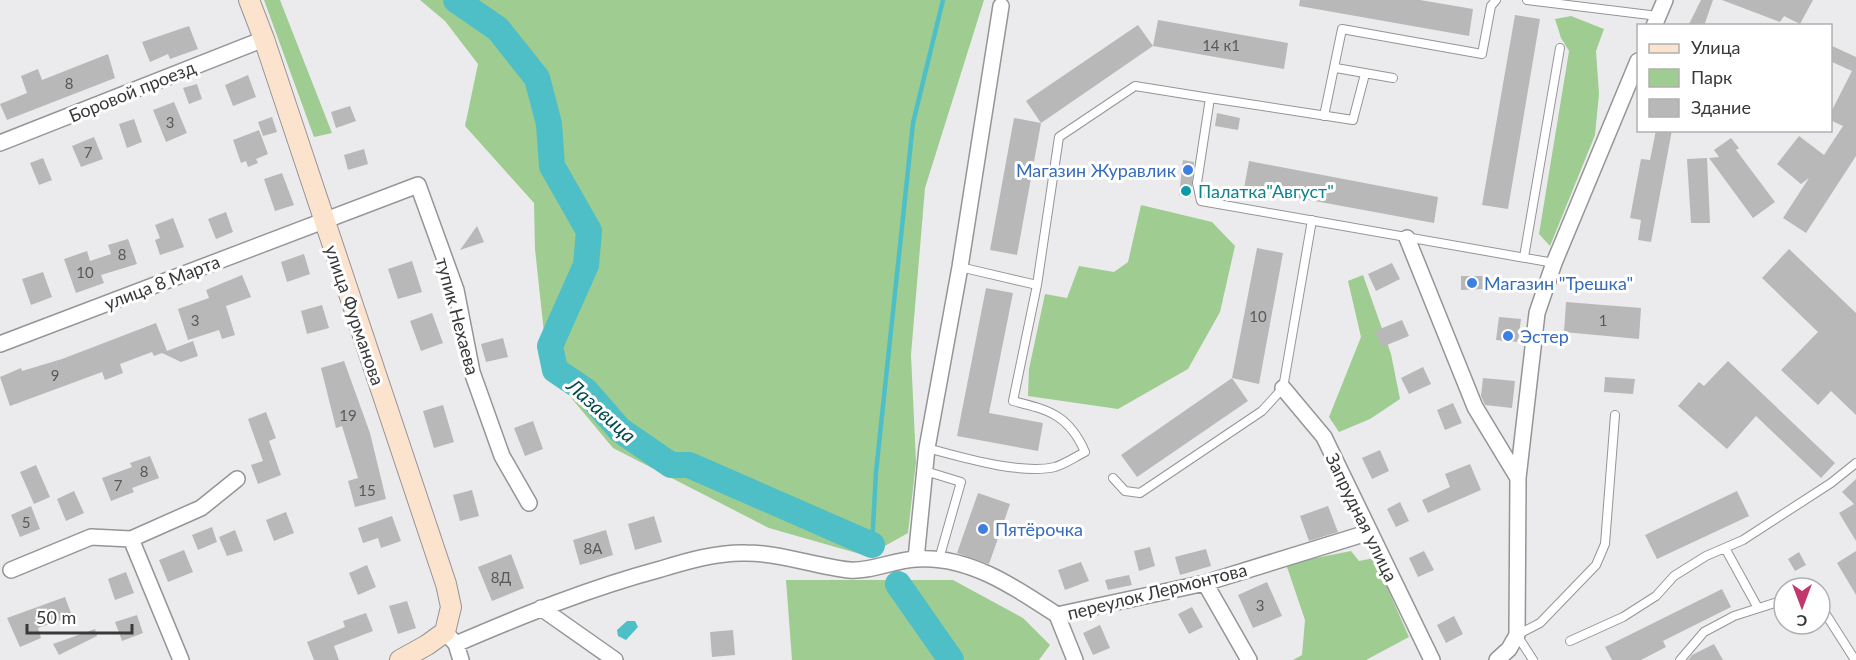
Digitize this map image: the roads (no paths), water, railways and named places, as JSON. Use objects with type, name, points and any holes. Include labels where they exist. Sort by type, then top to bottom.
[{"type":"main road","name":"улица Фурманова","points":[[249,0],[446,584],[450,607],[451,638]]},
{"type":"main road","points":[[400,660],[428,645],[451,638]]},
{"type":"street","points":[[1655,21],[1665,0]]},
{"type":"street","points":[[916,559],[927,448],[960,267],[1002,6]]},
{"type":"street","name":"Боровой проезд","points":[[0,143],[264,39]]},
{"type":"street","points":[[1497,660],[1509,649],[1517,635],[1518,478],[1537,313],[1554,263],[1637,63]]},
{"type":"street","name":"тупик Нехаева","points":[[323,220],[418,185],[456,290],[472,372],[502,456],[529,503]]},
{"type":"street","name":"улица 8 Марта","points":[[0,344],[323,220]]},
{"type":"street","points":[[1407,238],[1475,407],[1518,478]]},
{"type":"street","name":"Запрудная улица","points":[[1283,388],[1324,436],[1430,657]]},
{"type":"street","points":[[10,570],[92,537],[132,539],[201,508],[237,479]]},
{"type":"street","name":"переулок Лермонтова","points":[[451,638],[621,579],[678,564],[744,553],[789,557],[850,570],[916,559],[939,559],[959,563],[995,577],[1057,615],[1206,583],[1370,532]]},
{"type":"street","points":[[132,539],[181,660]]},
{"type":"street","points":[[1206,583],[1249,660]]},
{"type":"street","points":[[540,608],[615,660]]},
{"type":"street","points":[[1057,615],[1075,660]]},
{"type":"street","name":"улица Фурманова","points":[[451,638],[461,660]]},
{"type":"lane","points":[[1324,116],[1336,68],[1342,29],[1482,54],[1491,6],[1496,0]]},
{"type":"lane","points":[[1527,0],[1655,21]]},
{"type":"lane","points":[[1524,258],[1560,48]]},
{"type":"lane","points":[[1336,68],[1393,78]]},
{"type":"lane","points":[[927,448],[997,466],[1055,467],[1084,452],[1079,439],[1061,419],[1047,409],[1013,401],[1037,285],[1059,137],[1135,86],[1353,120],[1365,74]]},
{"type":"lane","points":[[1210,98],[1197,183],[1201,201],[1554,263]]},
{"type":"lane","points":[[1113,478],[1125,491],[1140,493],[1262,411],[1283,388],[1312,220]]},
{"type":"lane","points":[[960,267],[1037,285]]},
{"type":"lane","points":[[1533,660],[1517,635],[1540,622],[1596,566],[1605,544],[1615,415]]},
{"type":"lane","points":[[1570,641],[1623,617],[1656,596],[1674,576],[1743,540],[1832,483],[1856,463]]},
{"type":"lane","points":[[924,471],[961,482],[939,559]]},
{"type":"lane","points":[[1725,548],[1758,608]]},
{"type":"lane","points":[[1680,660],[1704,632],[1734,616],[1772,604]]},
{"type":"lane","points":[[1832,623],[1856,660]]},
{"type":"water","points":[[627,621],[635,621],[638,627],[626,640],[618,636],[617,630]]},
{"type":"waterway","name":"Лазавица","points":[[456,0],[498,29],[537,78],[549,124],[552,166],[589,231],[586,265],[550,346],[555,370],[586,391],[620,430],[671,465],[689,465],[872,545]]},
{"type":"waterway","points":[[872,545],[876,472],[913,123],[943,0]]},
{"type":"waterway","name":"Лазавица","points":[[898,584],[951,660]]},
{"type":"place","name":"Магазин Журавлик","points":[[1188,170]]},
{"type":"place","name":"Палатка\"Август\"","points":[[1186,191]]},
{"type":"place","name":"Магазин \"Трешка\"","points":[[1472,283]]},
{"type":"place","name":"Эстер","points":[[1508,336]]},
{"type":"place","name":"Пятёрочка","points":[[983,529]]}]
